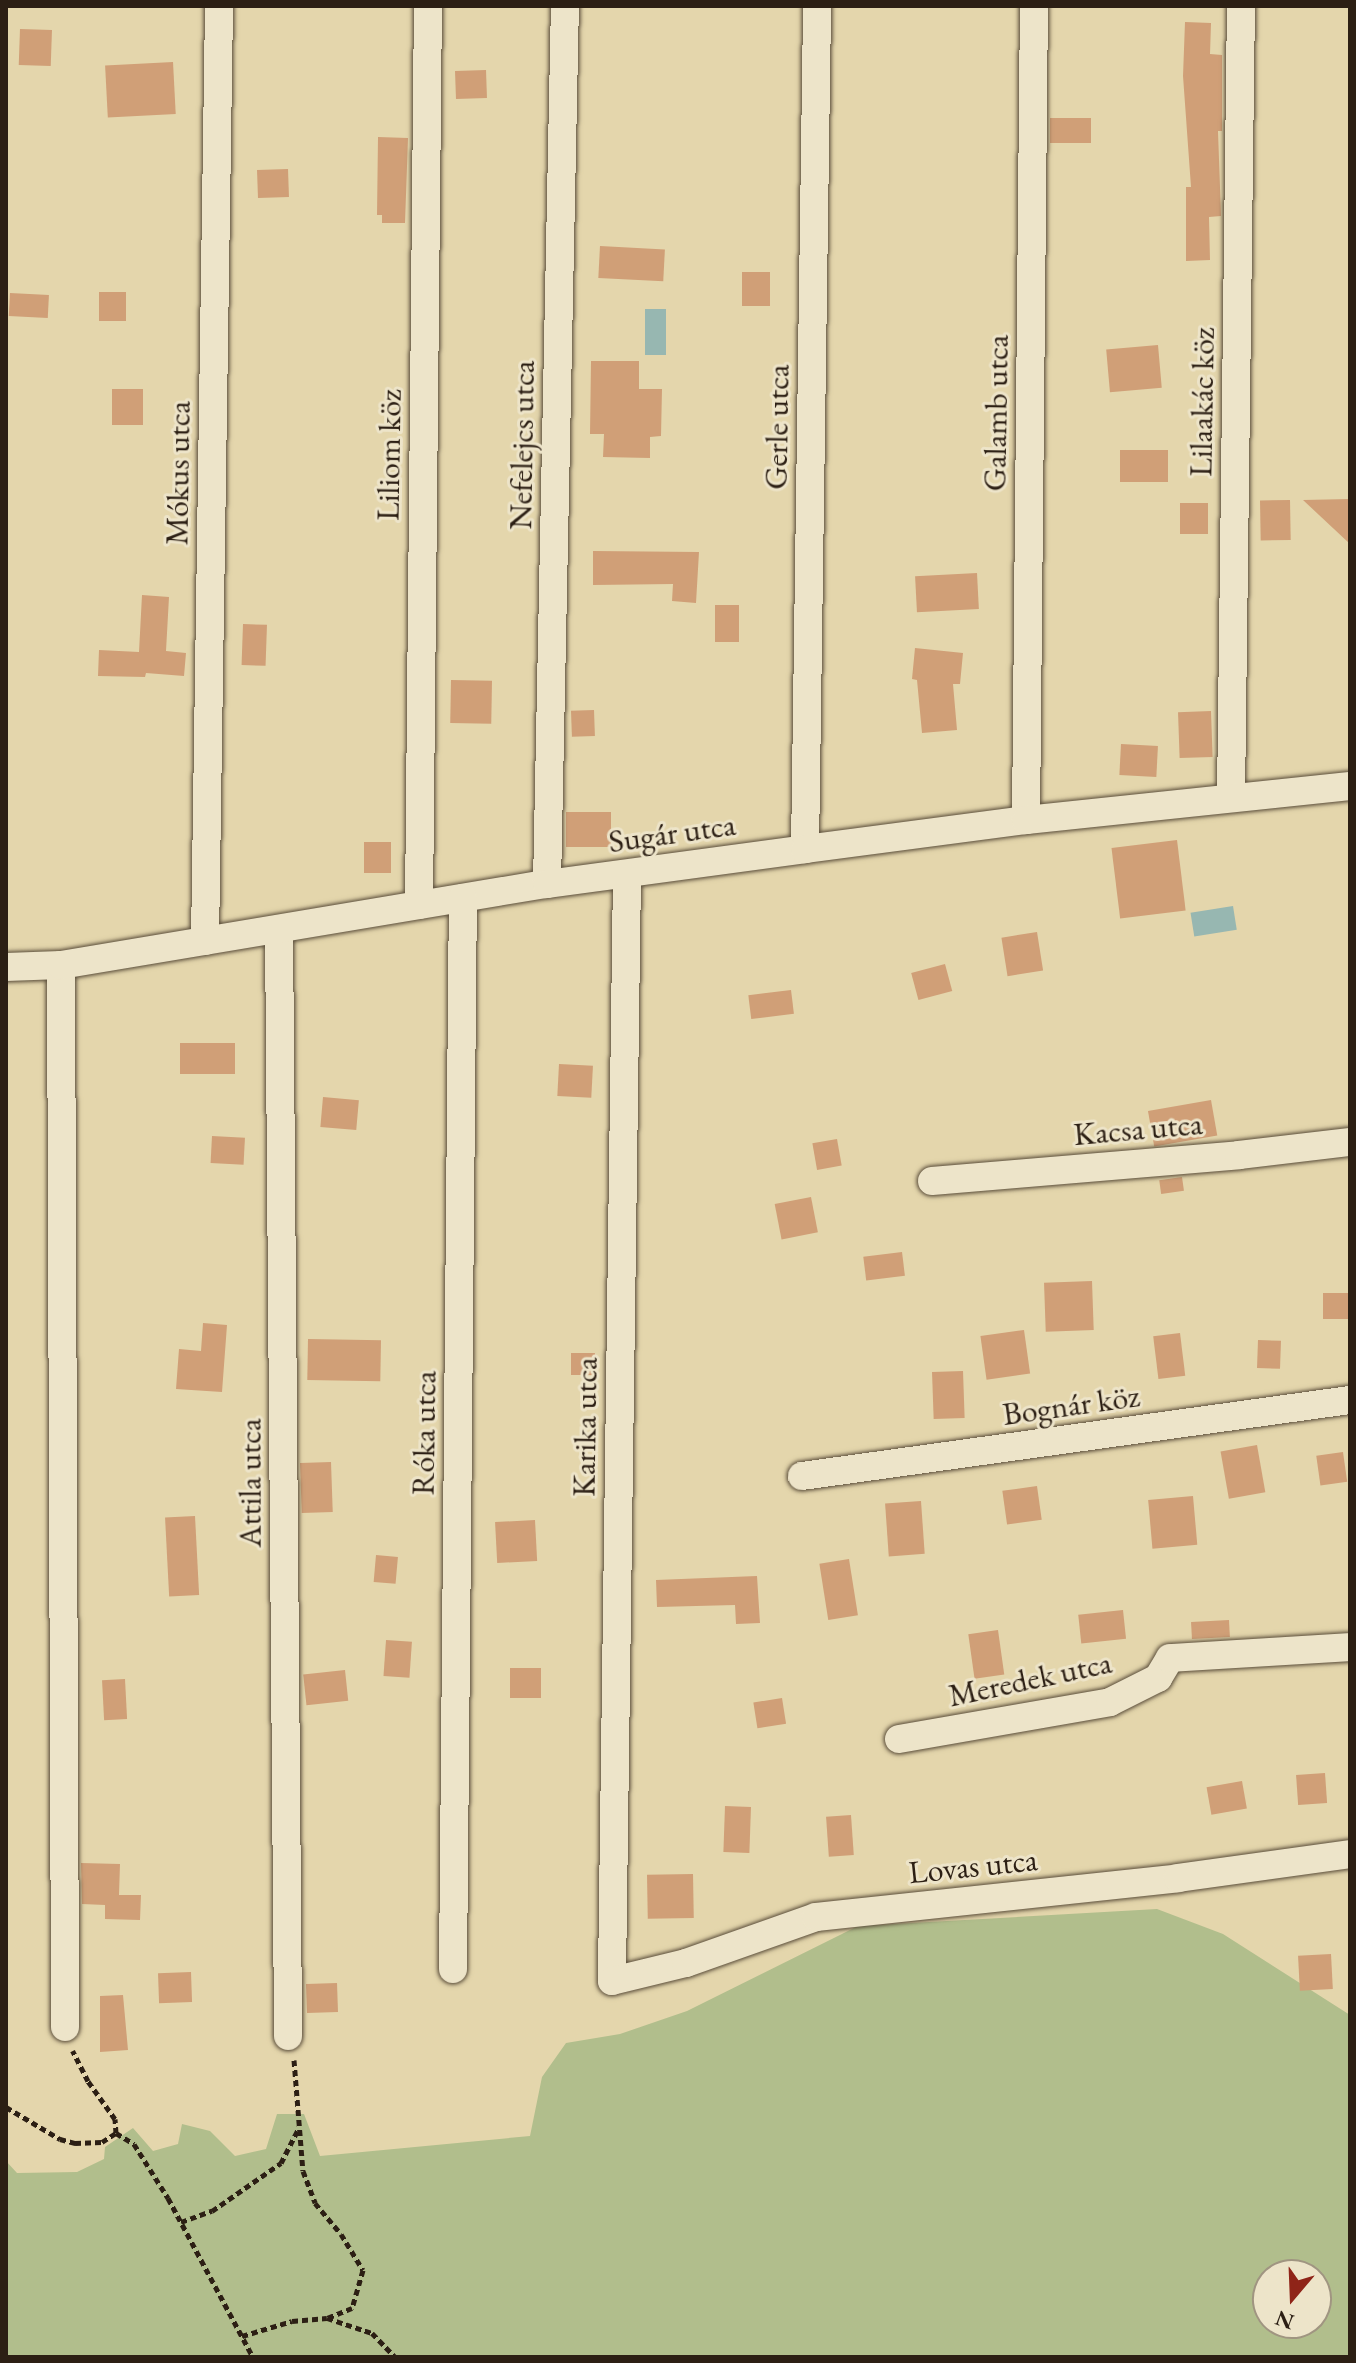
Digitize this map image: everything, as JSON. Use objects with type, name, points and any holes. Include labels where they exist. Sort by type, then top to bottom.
[{"type":"street","name":"Mókus utca","points":[[205,941],[219,6]]},
{"type":"street","name":"Liliom köz","points":[[419,905],[428,6]]},
{"type":"street","name":"Nefelejcs utca","points":[[547,884],[565,6]]},
{"type":"street","name":"Gerle utca","points":[[805,849],[817,6]]},
{"type":"street","name":"Galamb utca","points":[[1026,820],[1034,6]]},
{"type":"street","name":"Lilaakác köz","points":[[1231,798],[1241,6]]},
{"type":"street","name":"Sugár utca","points":[[6,967],[61,965],[547,884],[805,849],[1026,820],[1350,786]]},
{"type":"street","name":"Karika utca","points":[[612,1981],[627,874]]},
{"type":"street","name":"Róka utca","points":[[453,1969],[463,898]]},
{"type":"street","name":"Attila utca","points":[[279,929],[288,2036]]},
{"type":"street","points":[[61,965],[65,2027]]},
{"type":"street","name":"Kacsa utca","points":[[932,1181],[1239,1155],[1350,1142]]},
{"type":"street","name":"Bognár köz","points":[[802,1476],[1350,1400]]},
{"type":"street","name":"Meredek utca","points":[[899,1739],[1110,1702],[1158,1678],[1170,1658],[1350,1647]]},
{"type":"street","name":"Lovas utca","points":[[612,1981],[686,1963],[816,1917],[1178,1878],[1350,1854]]},
{"type":"path","points":[[65,2027],[77,2061],[115,2119],[116,2133]]},
{"type":"path","points":[[242,2336],[292,2321],[327,2318],[352,2308],[363,2270],[341,2234],[315,2203],[303,2171],[294,2061],[288,2036]]},
{"type":"path","points":[[6,2107],[60,2139],[75,2143],[102,2142],[116,2133]]},
{"type":"path","points":[[181,2222],[212,2211],[281,2163],[299,2128]]},
{"type":"path","points":[[116,2133],[134,2144],[181,2222],[253,2357]]},
{"type":"path","points":[[327,2318],[372,2333],[395,2357]]},
{"type":"green space","points":[[1157,1909],[1223,1934],[1350,2015],[1350,2357],[6,2357],[6,2161],[17,2173],[77,2172],[104,2159],[105,2147],[133,2128],[153,2151],[178,2144],[182,2124],[210,2131],[235,2156],[266,2149],[277,2114],[304,2114],[320,2156],[530,2136],[542,2077],[566,2043],[620,2034],[687,2011],[858,1926]]},
{"type":"water","points":[[645,309],[666,309],[666,355],[645,355]]},
{"type":"water","points":[[1233,906],[1237,930],[1194,936],[1191,913]]},
{"type":"building","points":[[1185,22],[1211,23],[1210,54],[1222,55],[1222,131],[1218,131],[1221,216],[1209,217],[1210,260],[1186,261],[1186,187],[1191,187],[1183,76]]},
{"type":"building","points":[[20,29],[52,30],[51,66],[19,65]]},
{"type":"building","points":[[173,62],[176,114],[108,117],[105,66]]},
{"type":"building","points":[[486,70],[487,98],[456,99],[455,71]]},
{"type":"building","points":[[1050,118],[1091,118],[1091,143],[1050,143]]},
{"type":"building","points":[[378,137],[408,138],[405,223],[382,223],[382,215],[377,215]]},
{"type":"building","points":[[288,169],[289,197],[258,198],[257,170]]},
{"type":"building","points":[[600,246],[665,249],[663,281],[598,278]]},
{"type":"building","points":[[742,272],[770,272],[770,306],[742,306]]},
{"type":"building","points":[[99,292],[126,292],[126,321],[99,321]]},
{"type":"building","points":[[10,293],[49,295],[48,318],[9,316]]},
{"type":"building","points":[[1158,345],[1162,388],[1110,392],[1106,350]]},
{"type":"building","points":[[591,361],[639,361],[639,389],[662,389],[661,436],[650,437],[650,458],[603,457],[604,434],[590,434]]},
{"type":"building","points":[[112,389],[143,389],[143,425],[112,425]]},
{"type":"building","points":[[1120,450],[1168,450],[1168,482],[1120,482]]},
{"type":"building","points":[[1350,499],[1350,544],[1303,500]]},
{"type":"building","points":[[1290,500],[1291,540],[1261,541],[1260,501]]},
{"type":"building","points":[[1180,503],[1208,503],[1208,534],[1180,534]]},
{"type":"building","points":[[593,551],[699,552],[696,603],[672,601],[673,584],[593,585]]},
{"type":"building","points":[[977,573],[979,609],[917,612],[915,576]]},
{"type":"building","points":[[142,595],[169,597],[166,651],[186,653],[184,676],[146,673],[145,677],[98,676],[99,650],[139,652]]},
{"type":"building","points":[[715,605],[739,605],[739,642],[715,642]]},
{"type":"building","points":[[243,624],[267,625],[266,666],[242,665]]},
{"type":"building","points":[[915,648],[963,653],[960,684],[953,684],[957,730],[922,733],[917,680],[912,679]]},
{"type":"building","points":[[451,680],[492,681],[491,724],[450,723]]},
{"type":"building","points":[[594,710],[595,736],[572,737],[571,711]]},
{"type":"building","points":[[1211,711],[1213,757],[1180,758],[1178,712]]},
{"type":"building","points":[[1121,744],[1158,746],[1156,777],[1119,775]]},
{"type":"building","points":[[566,812],[611,812],[611,847],[566,847]]},
{"type":"building","points":[[1177,840],[1186,910],[1120,919],[1111,848]]},
{"type":"building","points":[[364,842],[391,842],[391,873],[364,873]]},
{"type":"building","points":[[1037,932],[1043,971],[1008,976],[1001,938]]},
{"type":"building","points":[[945,964],[952,991],[918,1000],[911,973]]},
{"type":"building","points":[[791,990],[794,1014],[751,1019],[748,995]]},
{"type":"building","points":[[180,1043],[235,1043],[235,1074],[180,1074]]},
{"type":"building","points":[[559,1064],[593,1066],[591,1098],[557,1096]]},
{"type":"building","points":[[323,1097],[359,1100],[356,1130],[320,1127]]},
{"type":"building","points":[[1211,1100],[1217,1135],[1154,1147],[1148,1111]]},
{"type":"building","points":[[212,1136],[245,1138],[244,1165],[211,1163]]},
{"type":"building","points":[[837,1139],[842,1166],[817,1170],[812,1143]]},
{"type":"building","points":[[1182,1177],[1184,1191],[1161,1194],[1159,1180]]},
{"type":"building","points":[[811,1197],[818,1232],[782,1239],[775,1204]]},
{"type":"building","points":[[902,1252],[905,1276],[866,1281],[863,1257]]},
{"type":"building","points":[[1092,1281],[1094,1330],[1046,1332],[1044,1283]]},
{"type":"building","points":[[1323,1293],[1350,1293],[1350,1319],[1323,1319]]},
{"type":"building","points":[[203,1323],[227,1325],[222,1392],[176,1389],[179,1349],[201,1351]]},
{"type":"building","points":[[1024,1330],[1030,1374],[987,1380],[980,1336]]},
{"type":"building","points":[[1180,1333],[1185,1376],[1158,1379],[1153,1336]]},
{"type":"building","points":[[308,1339],[381,1340],[380,1381],[307,1380]]},
{"type":"building","points":[[1258,1340],[1281,1341],[1280,1369],[1257,1368]]},
{"type":"building","points":[[571,1353],[595,1353],[595,1375],[571,1375]]},
{"type":"building","points":[[963,1371],[965,1418],[934,1419],[932,1372]]},
{"type":"building","points":[[1257,1445],[1265,1492],[1229,1499],[1221,1451]]},
{"type":"building","points":[[1343,1452],[1347,1482],[1320,1485],[1316,1456]]},
{"type":"building","points":[[331,1462],[333,1512],[302,1513],[300,1463]]},
{"type":"building","points":[[1037,1486],[1042,1520],[1007,1525],[1002,1491]]},
{"type":"building","points":[[1193,1496],[1197,1545],[1152,1549],[1148,1500]]},
{"type":"building","points":[[921,1501],[925,1554],[889,1556],[885,1504]]},
{"type":"building","points":[[195,1516],[199,1595],[169,1596],[165,1518]]},
{"type":"building","points":[[535,1520],[537,1561],[497,1563],[495,1522]]},
{"type":"building","points":[[376,1555],[398,1557],[396,1584],[374,1582]]},
{"type":"building","points":[[849,1559],[858,1615],[828,1620],[819,1564]]},
{"type":"building","points":[[757,1576],[760,1623],[736,1624],[735,1605],[657,1607],[656,1580]]},
{"type":"building","points":[[1123,1610],[1126,1639],[1081,1644],[1078,1615]]},
{"type":"building","points":[[1229,1620],[1230,1637],[1192,1639],[1191,1622]]},
{"type":"building","points":[[998,1630],[1004,1675],[975,1679],[968,1634]]},
{"type":"building","points":[[386,1640],[412,1642],[409,1678],[383,1676]]},
{"type":"building","points":[[510,1668],[541,1668],[541,1698],[510,1698]]},
{"type":"building","points":[[345,1670],[348,1701],[306,1705],[303,1674]]},
{"type":"building","points":[[125,1679],[127,1719],[104,1720],[102,1680]]},
{"type":"building","points":[[782,1698],[786,1724],[757,1728],[753,1703]]},
{"type":"building","points":[[1325,1773],[1327,1803],[1298,1805],[1296,1775]]},
{"type":"building","points":[[1242,1781],[1247,1809],[1211,1815],[1207,1787]]},
{"type":"building","points":[[725,1806],[751,1807],[749,1853],[723,1852]]},
{"type":"building","points":[[851,1815],[854,1855],[829,1857],[826,1817]]},
{"type":"building","points":[[81,1863],[120,1864],[119,1895],[141,1895],[140,1920],[105,1919],[105,1905],[82,1904]]},
{"type":"building","points":[[693,1874],[694,1918],[648,1919],[647,1875]]},
{"type":"building","points":[[1331,1954],[1333,1989],[1300,1991],[1298,1956]]},
{"type":"building","points":[[191,1972],[192,2002],[159,2003],[158,1973]]},
{"type":"building","points":[[337,1983],[338,2012],[307,2013],[306,1984]]},
{"type":"building","points":[[123,1995],[128,2050],[100,2052],[100,1996]]}]
